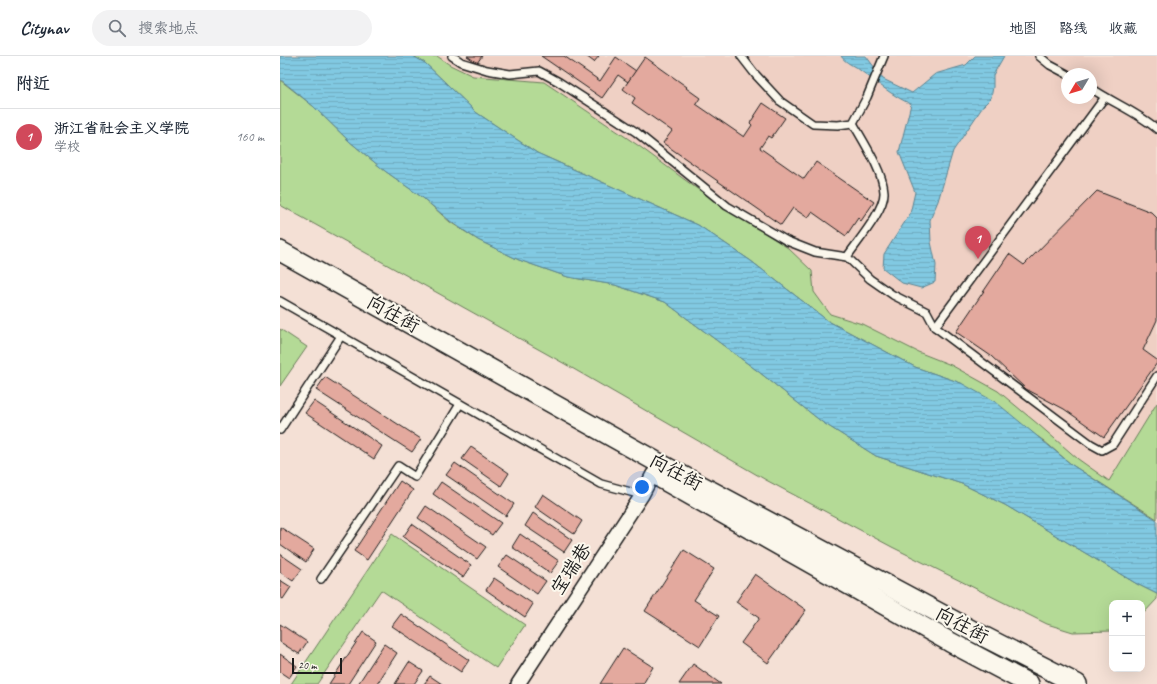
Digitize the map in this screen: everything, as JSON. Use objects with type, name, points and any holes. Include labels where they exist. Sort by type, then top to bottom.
[{"type":"street","name":"向往街","points":[[280,251],[657,462],[971,630],[1077,684]]},
{"type":"street","name":"向往街","points":[[280,263],[950,642],[1029,684]]},
{"type":"street","name":"宝瑞巷","points":[[518,684],[642,495],[653,474]]},
{"type":"lane","points":[[452,56],[461,62],[487,70],[510,74],[539,71],[559,82],[636,132],[734,210],[787,241],[815,252],[847,257],[870,279],[893,295],[927,312],[936,327],[1091,444],[1102,450],[1114,444],[1157,376]]},
{"type":"lane","points":[[741,56],[755,74],[780,101],[813,124],[838,126],[853,123]]},
{"type":"lane","points":[[853,123],[867,96],[884,56]]},
{"type":"lane","points":[[1039,56],[1050,65],[1061,71]]},
{"type":"lane","points":[[1097,92],[1145,119],[1157,129]]},
{"type":"lane","points":[[936,327],[1105,97]]},
{"type":"lane","points":[[847,257],[878,213],[884,192],[879,172],[853,123]]},
{"type":"lane","points":[[280,301],[601,484],[642,495]]},
{"type":"lane","points":[[280,430],[341,336]]},
{"type":"lane","points":[[322,579],[398,466],[415,477],[460,404]]},
{"type":"shaded area","points":[[437,56],[1157,56],[1157,403],[1109,481],[1078,460],[951,365],[918,352],[862,324],[830,314],[814,292],[811,271],[639,146],[544,82],[473,76],[450,65]]},
{"type":"green space","points":[[413,56],[437,56],[450,65],[473,76],[544,82],[639,146],[696,188],[788,248],[812,271],[814,292],[830,314],[862,324],[918,352],[951,365],[998,391],[1078,459],[1109,481],[1157,403],[1157,519],[1072,465],[1044,441],[961,383],[915,367],[828,321],[751,261],[698,225],[537,153],[477,113],[425,63]]},
{"type":"green space","points":[[280,80],[313,106],[349,141],[385,171],[423,198],[450,222],[478,240],[519,260],[568,277],[615,285],[665,302],[759,372],[822,422],[876,456],[962,484],[1005,505],[1137,584],[1157,594],[1157,599],[1145,612],[1145,600],[1109,600],[1109,631],[1073,632],[1047,624],[892,547],[766,480],[565,364],[280,205]]},
{"type":"green space","points":[[280,329],[307,347],[280,386]]},
{"type":"green space","points":[[392,534],[525,625],[496,668],[381,590],[317,684],[291,684]]},
{"type":"water","points":[[280,56],[413,56],[425,63],[477,113],[537,153],[698,225],[751,261],[828,321],[915,367],[961,383],[997,403],[1072,465],[1157,520],[1157,594],[1137,584],[1005,505],[962,484],[876,456],[822,422],[759,372],[665,302],[615,285],[568,277],[519,260],[478,240],[450,221],[423,198],[385,171],[349,141],[313,106],[280,79]]},
{"type":"water","points":[[841,56],[866,56],[883,79],[912,93],[935,74],[966,65],[975,56],[1004,56],[993,75],[991,98],[984,105],[953,151],[938,201],[930,220],[931,242],[936,265],[935,282],[921,288],[902,283],[883,268],[884,254],[910,214],[915,192],[899,152],[911,104],[891,93],[859,69],[848,63]]},
{"type":"building","points":[[467,56],[482,56],[477,63]]},
{"type":"building","points":[[541,56],[564,56],[600,81],[616,57],[636,71],[628,82],[618,75],[602,98]]},
{"type":"building","points":[[586,56],[599,56],[594,62]]},
{"type":"building","points":[[645,57],[700,98],[696,104],[744,137],[752,125],[750,123],[763,103],[785,118],[771,138],[768,136],[760,148],[804,179],[816,162],[874,202],[861,221],[858,218],[846,236],[812,212],[808,218],[793,208],[781,225],[663,143],[672,131],[632,103],[635,98],[623,89]]},
{"type":"building","points":[[1097,191],[1151,212],[1157,218],[1157,320],[1143,350],[1157,360],[1157,363],[1104,437],[1064,409],[1026,389],[991,356],[956,332],[1009,254],[1024,265]]},
{"type":"building","points":[[325,377],[421,439],[412,452],[316,390]]},
{"type":"building","points":[[314,401],[382,446],[374,459],[305,413]]},
{"type":"building","points":[[471,447],[509,473],[501,486],[462,459]]},
{"type":"building","points":[[455,463],[514,504],[506,516],[446,475]]},
{"type":"building","points":[[400,481],[413,490],[367,560],[354,551]]},
{"type":"building","points":[[441,482],[501,523],[492,535],[433,494]]},
{"type":"building","points":[[543,494],[582,521],[574,534],[535,507]]},
{"type":"building","points":[[426,506],[486,547],[477,559],[418,518]]},
{"type":"building","points":[[533,513],[572,540],[564,552],[525,526]]},
{"type":"building","points":[[412,524],[471,565],[463,577],[403,537]]},
{"type":"building","points":[[280,527],[314,549],[306,562],[280,544]]},
{"type":"building","points":[[520,534],[559,561],[550,573],[512,547]]},
{"type":"building","points":[[684,550],[714,569],[694,600],[719,616],[700,646],[645,611]]},
{"type":"building","points":[[280,554],[302,569],[293,581],[280,572]]},
{"type":"building","points":[[507,555],[546,581],[537,594],[498,567]]},
{"type":"building","points":[[755,574],[806,610],[768,663],[741,643],[759,618],[736,602]]},
{"type":"building","points":[[494,578],[533,604],[525,617],[486,590]]},
{"type":"building","points":[[280,580],[291,587],[283,599],[280,597]]},
{"type":"building","points":[[401,614],[469,660],[461,672],[392,626]]},
{"type":"building","points":[[280,624],[307,642],[299,654],[280,642]]},
{"type":"building","points":[[363,632],[376,641],[348,684],[329,684]]},
{"type":"building","points":[[384,644],[397,653],[377,684],[358,684]]},
{"type":"building","points":[[623,648],[653,667],[643,684],[600,684]]},
{"type":"building","points":[[280,654],[297,666],[289,678],[280,672]]},
{"type":"building","points":[[409,662],[423,671],[414,684],[395,684]]},
{"type":"building","points":[[693,664],[721,684],[679,684]]},
{"type":"building","points":[[430,676],[442,684],[424,684]]},
{"type":"place","name":"浙江省社会主义学院","points":[[978,259]]}]
